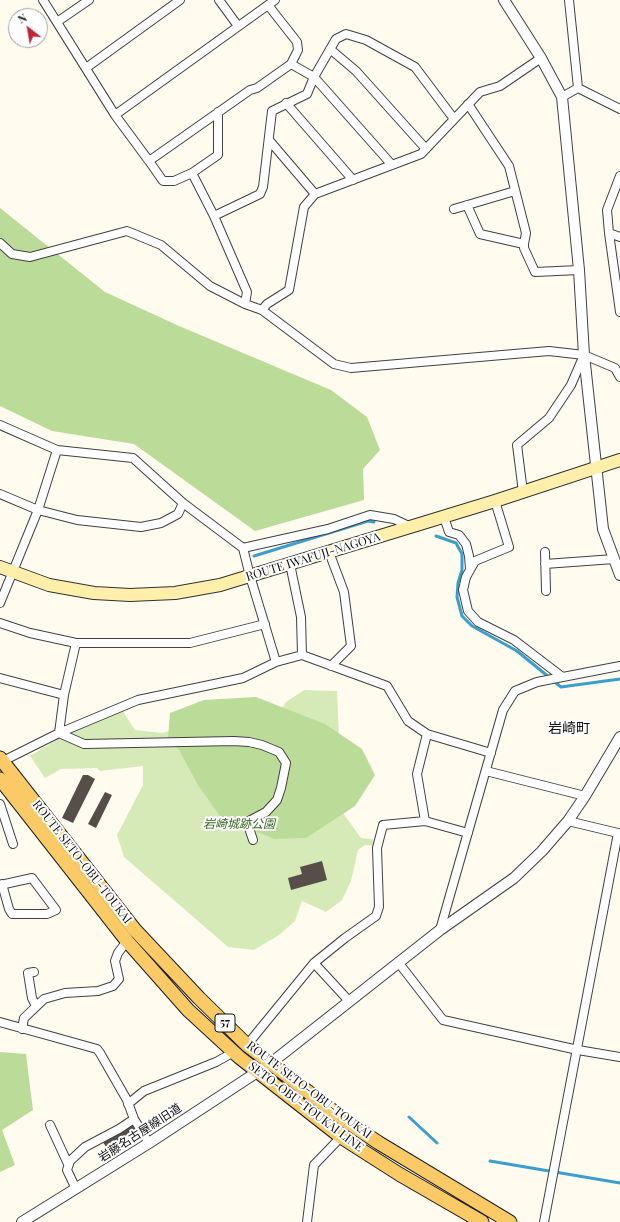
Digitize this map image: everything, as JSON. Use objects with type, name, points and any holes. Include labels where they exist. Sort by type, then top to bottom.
[{"type":"main road","name":"ROUTE IWAFUJI-NAGOYA","points":[[0,567],[49,585],[94,593],[130,595],[175,593],[220,585],[495,502],[620,460]]},
{"type":"main road","name":"ROUTE SETO-OBU-TOUKAI","points":[[2,759],[135,930],[199,998],[247,1045],[346,1121],[379,1143],[510,1222]]},
{"type":"main road","name":"SETO-OBU-TOUKAI LINE","points":[[0,779],[127,941],[188,1010],[258,1072],[341,1137],[399,1174],[482,1222]]},
{"type":"street","points":[[43,0],[115,115],[163,180],[174,182],[192,173],[218,155],[218,112]]},
{"type":"street","points":[[57,22],[88,0]]},
{"type":"street","points":[[86,68],[180,0]]},
{"type":"street","points":[[219,0],[238,26]]},
{"type":"street","points":[[504,0],[541,58],[562,97],[579,270],[584,355],[603,529],[620,575]]},
{"type":"street","points":[[569,0],[578,88]]},
{"type":"street","points":[[115,115],[272,3],[297,42],[298,50],[291,64],[257,88],[250,90],[149,161]]},
{"type":"street","points":[[214,216],[260,194],[263,187],[272,111],[306,94],[336,38],[346,34],[366,40],[415,67],[454,119]]},
{"type":"street","points":[[330,49],[356,71],[426,149]]},
{"type":"street","points":[[262,310],[267,304],[289,290],[304,207],[315,194],[421,154],[480,92],[500,86],[541,58]]},
{"type":"street","points":[[291,64],[314,77],[392,165]]},
{"type":"street","points":[[562,97],[578,88]]},
{"type":"street","points":[[578,88],[620,109]]},
{"type":"street","points":[[286,103],[353,180]]},
{"type":"street","points":[[468,104],[509,166],[514,191],[526,233],[524,244],[535,272],[579,270]]},
{"type":"street","points":[[269,140],[315,194]]},
{"type":"street","points":[[192,173],[214,216],[247,292],[245,304]]},
{"type":"street","points":[[620,176],[607,210],[620,312]]},
{"type":"street","points":[[454,209],[514,191]]},
{"type":"street","points":[[467,205],[480,234],[524,244]]},
{"type":"street","points":[[0,243],[12,254],[30,257],[127,231],[160,245],[210,286],[245,304],[262,310],[334,364],[351,368],[549,351],[584,355],[615,368],[620,377]]},
{"type":"street","points":[[609,233],[620,237]]},
{"type":"street","points":[[523,492],[517,445],[549,418],[571,385],[584,355]]},
{"type":"street","points":[[0,425],[56,450],[134,458],[183,503],[243,548],[276,662]]},
{"type":"street","points":[[0,603],[38,510],[56,450]]},
{"type":"street","points":[[0,494],[38,510],[77,520],[141,527],[161,523],[178,514],[183,503]]},
{"type":"street","points":[[495,502],[509,547],[475,561],[466,577],[463,590],[468,611],[478,622],[514,640],[558,677]]},
{"type":"street","points":[[243,548],[328,529],[370,515],[394,519],[410,527]]},
{"type":"street","points":[[444,517],[450,532],[459,535],[466,544],[470,569]]},
{"type":"street","points":[[329,552],[344,592],[351,646],[332,666]]},
{"type":"street","points":[[545,552],[546,591]]},
{"type":"street","points":[[545,564],[614,559]]},
{"type":"street","points":[[290,564],[301,617],[302,655]]},
{"type":"street","points":[[0,623],[30,633],[76,643],[190,643],[265,624]]},
{"type":"street","points":[[59,733],[64,695],[76,643]]},
{"type":"street","points":[[2,759],[138,700],[243,678],[276,662],[302,655],[387,686],[408,721],[427,734],[491,753]]},
{"type":"street","points":[[440,930],[504,710],[515,691],[545,680],[620,666]]},
{"type":"street","points":[[0,678],[64,695]]},
{"type":"street","points":[[59,733],[84,744],[234,741],[262,745],[279,752],[286,763],[281,788],[277,800],[266,812],[247,822],[253,840]]},
{"type":"street","points":[[426,821],[417,774],[427,734]]},
{"type":"street","name":"岩藤名古屋線旧道","points":[[22,1222],[149,1143],[271,1063],[440,930],[514,878],[542,851],[568,821],[585,796],[620,737]]},
{"type":"street","points":[[486,771],[585,796]]},
{"type":"street","points":[[0,804],[13,844]]},
{"type":"street","points":[[247,1045],[314,963],[344,938],[376,916],[379,907],[377,848],[383,825],[426,821],[468,833]]},
{"type":"street","points":[[544,1222],[578,1050],[618,833],[568,821]]},
{"type":"street","points":[[32,878],[56,910],[47,914],[12,914],[1,884],[32,878]]},
{"type":"street","points":[[22,1029],[24,1018],[44,999],[65,993],[98,991],[113,986],[119,979],[115,962],[118,953],[127,941]]},
{"type":"street","points":[[398,962],[443,1020],[578,1050],[620,1057]]},
{"type":"street","points":[[314,963],[349,1001]]},
{"type":"street","points":[[34,972],[28,973],[32,998],[36,1006]]},
{"type":"street","points":[[0,1022],[97,1050],[128,1104],[134,1119],[149,1143]]},
{"type":"street","points":[[128,1104],[144,1091],[216,1062],[234,1052]]},
{"type":"street","points":[[76,1189],[67,1170],[68,1164],[74,1156],[85,1147],[119,1129],[134,1119]]},
{"type":"street","points":[[50,1125],[68,1164]]},
{"type":"street","points":[[307,1222],[314,1165],[341,1137]]},
{"type":"green space","points":[[0,208],[105,292],[179,326],[331,390],[367,417],[380,450],[363,469],[364,500],[255,531],[134,444],[52,431],[0,406]]},
{"type":"green space","name":"岩崎城跡公園","points":[[304,690],[337,691],[339,738],[338,806],[361,838],[378,840],[380,846],[365,845],[358,850],[351,881],[342,900],[326,912],[302,901],[295,921],[279,935],[254,950],[228,947],[124,857],[117,835],[143,785],[143,766],[100,771],[97,768],[61,769],[45,778],[30,756],[64,735],[122,710],[135,730],[162,733],[191,724],[279,713],[286,702]]},
{"type":"green space","points":[[256,697],[325,724],[362,749],[375,775],[355,806],[306,838],[274,839],[220,816],[198,785],[179,750],[168,738],[170,713],[204,700]]},
{"type":"green space","points":[[0,1052],[26,1054],[33,1110],[2,1130],[15,1165],[0,1172]]},
{"type":"building","points":[[83,775],[88,775],[95,779],[73,823],[62,818]]},
{"type":"building","points":[[105,792],[112,795],[96,828],[88,824]]},
{"type":"building","points":[[322,861],[327,880],[291,890],[288,878],[302,874],[300,867]]},
{"type":"building","points":[[132,1125],[136,1130],[124,1139],[126,1143],[125,1146],[111,1155],[103,1142]]},
{"type":"waterway","points":[[254,556],[368,521],[374,522]]},
{"type":"waterway","points":[[436,536],[456,543],[462,554],[462,570],[458,583],[457,597],[462,616],[472,626],[517,651],[561,687],[620,679]]},
{"type":"waterway","points":[[409,1117],[437,1143]]},
{"type":"waterway","points":[[490,1161],[620,1183]]},
{"type":"district","name":"岩崎町","points":[[569,729]]}]
